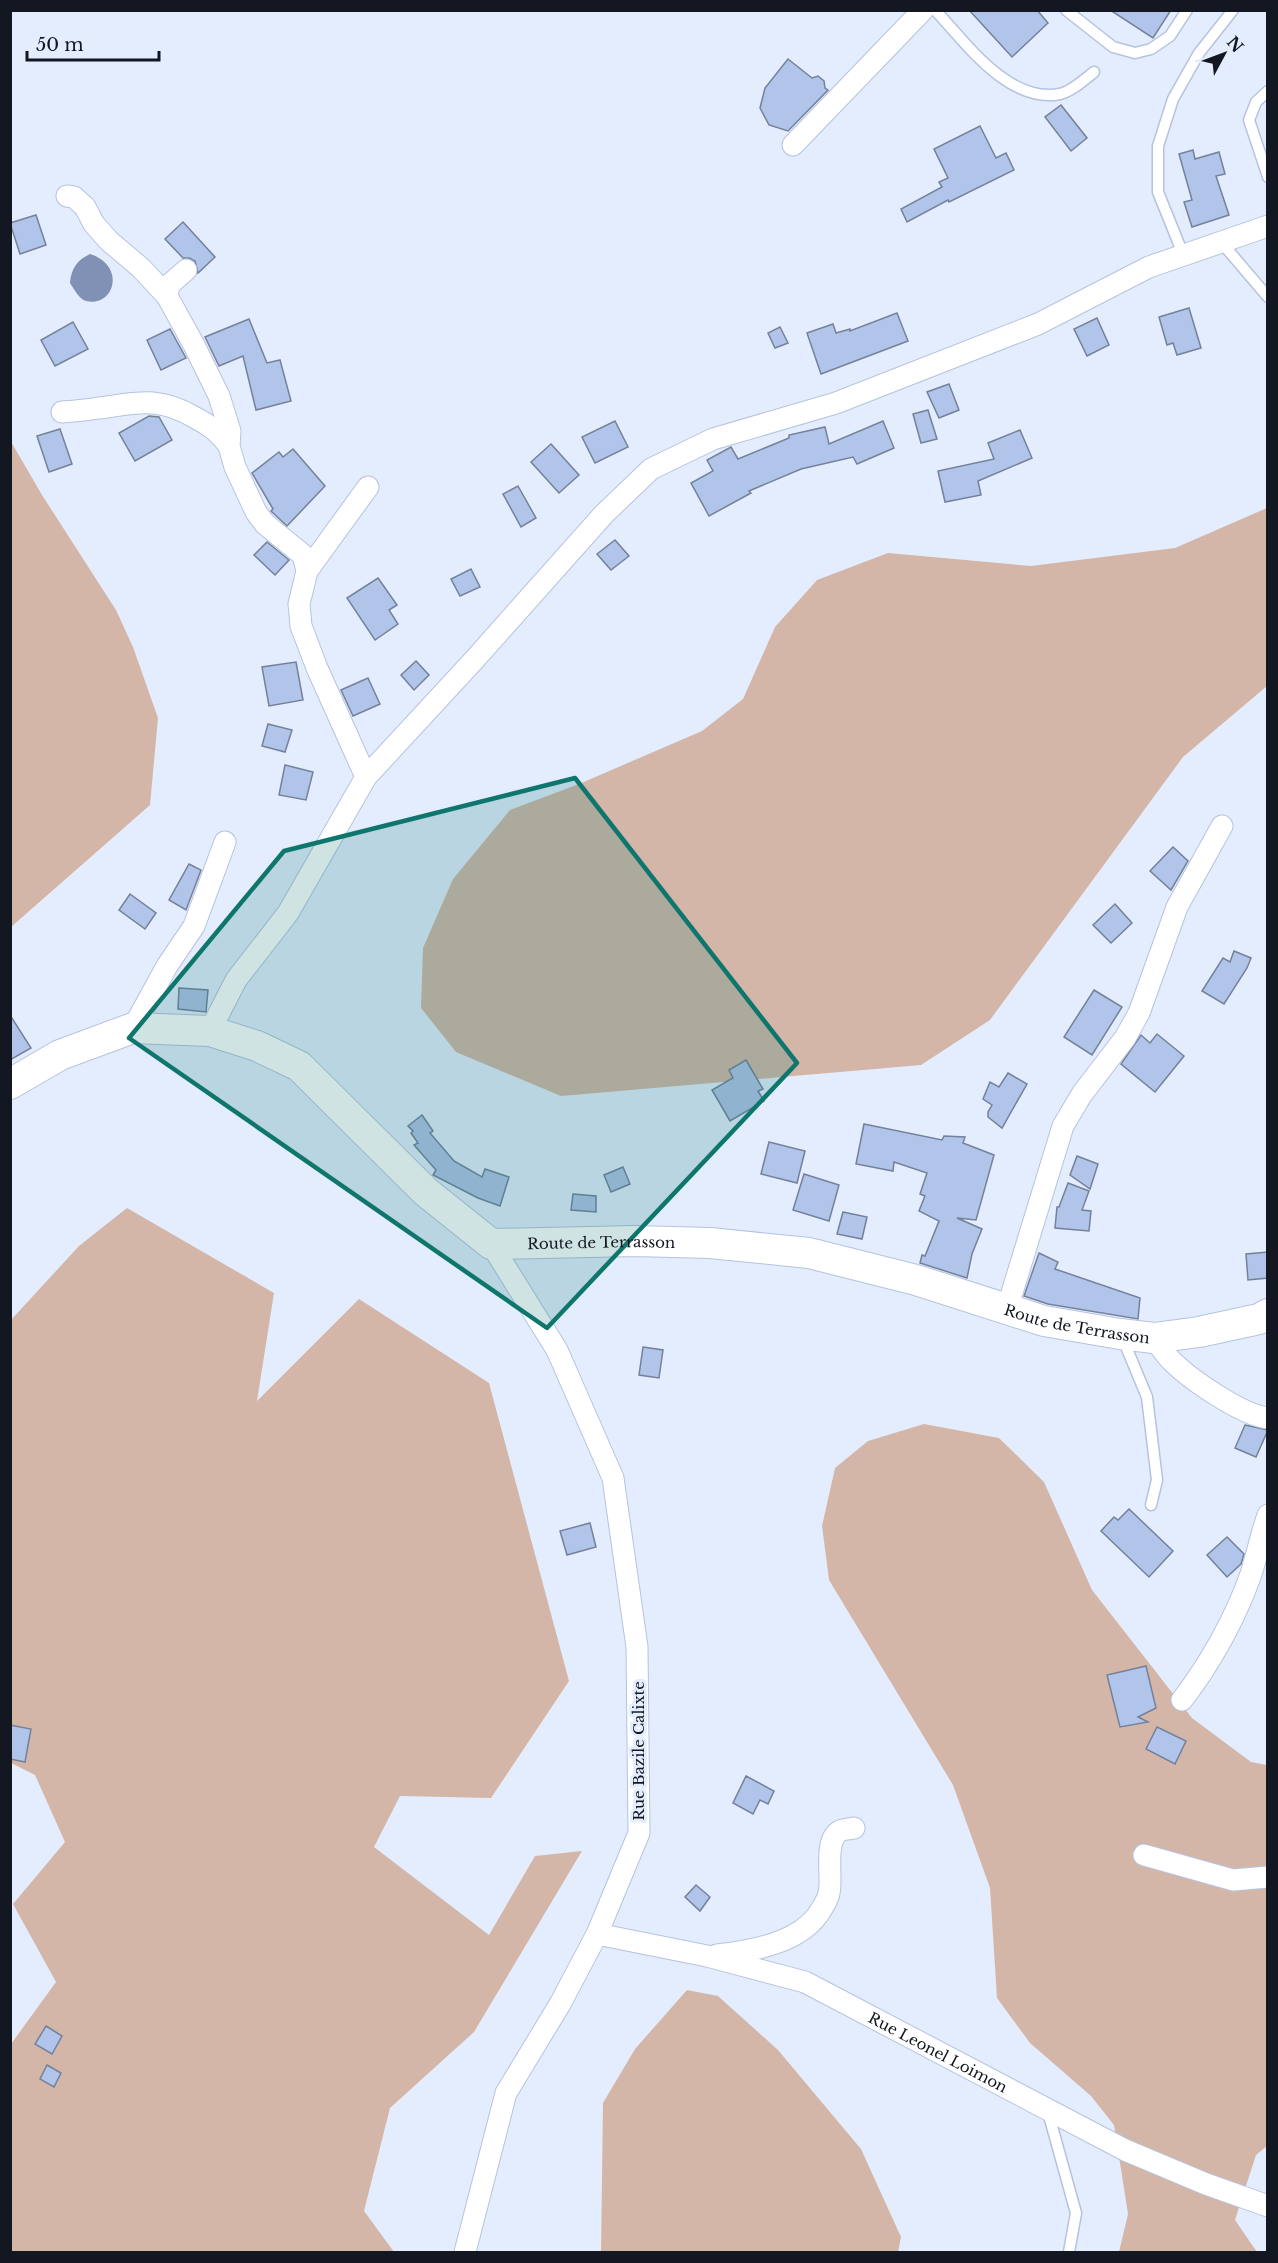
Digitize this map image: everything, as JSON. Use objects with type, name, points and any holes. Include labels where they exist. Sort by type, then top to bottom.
[{"type":"street","points":[[793,145],[923,10]]},
{"type":"street","points":[[67,196],[74,196],[85,207],[94,224],[109,241],[141,268],[166,296],[219,396],[230,431],[229,446]]},
{"type":"street","points":[[210,1031],[236,980],[288,913],[366,777],[475,660],[604,513],[651,469],[713,439],[836,403],[1038,324],[1149,267],[1268,226]]},
{"type":"street","points":[[166,296],[169,285],[186,270]]},
{"type":"street","points":[[62,411],[99,409],[130,402],[162,403],[182,410],[211,426],[219,432],[229,446],[235,467],[256,512],[265,524],[303,555],[308,571]]},
{"type":"street","points":[[366,777],[317,669],[301,626],[299,604],[308,571],[368,487]]},
{"type":"street","points":[[1007,1309],[1063,1126],[1082,1094],[1125,1038],[1139,1013],[1178,907],[1222,826]]},
{"type":"street","points":[[133,1028],[167,966],[194,926],[225,842]]},
{"type":"street","points":[[10,1083],[60,1055],[133,1028],[210,1031],[257,1046],[299,1066],[426,1192],[492,1244]]},
{"type":"street","name":"Route de Terrasson","points":[[492,1244],[635,1241],[710,1243],[808,1253],[916,1280],[1044,1321],[1154,1338],[1199,1332],[1259,1319],[1268,1314]]},
{"type":"street","name":"Rue Bazile Calixte","points":[[465,2253],[506,2093],[560,2004],[597,1934],[639,1833],[638,1647],[613,1478],[557,1350],[492,1244]]},
{"type":"street","points":[[1154,1338],[1168,1358],[1186,1373],[1238,1408],[1268,1418]]},
{"type":"street","points":[[1182,1700],[1198,1680],[1224,1633],[1251,1574],[1268,1515]]},
{"type":"street","points":[[707,1956],[767,1946],[803,1929],[813,1921],[821,1911],[830,1892],[830,1862],[834,1837],[840,1831],[854,1828]]},
{"type":"street","points":[[1144,1855],[1233,1880],[1268,1877]]},
{"type":"street","name":"Rue Leonel Loimon","points":[[597,1934],[707,1956],[806,1982],[1125,2150],[1206,2184],[1267,2204]]},
{"type":"lane","points":[[935,10],[999,77],[1020,89],[1038,94],[1061,94],[1094,72]]},
{"type":"lane","points":[[1066,10],[1113,47],[1135,53],[1151,49],[1170,36],[1187,10]]},
{"type":"lane","points":[[1182,254],[1158,192],[1158,146],[1173,99],[1199,52],[1233,10]]},
{"type":"lane","points":[[1268,91],[1256,102],[1249,120],[1268,177]]},
{"type":"lane","points":[[1221,242],[1268,297]]},
{"type":"lane","points":[[1120,1334],[1147,1397],[1157,1480],[1151,1505]]},
{"type":"lane","points":[[1047,2108],[1076,2213],[1069,2253]]},
{"type":"highlighted area","points":[[575,778],[797,1063],[547,1328],[129,1038],[284,851]]},
{"type":"shaded area","points":[[10,440],[42,495],[116,610],[133,647],[158,718],[150,805],[11,927]]},
{"type":"shaded area","points":[[1267,508],[1267,686],[1183,757],[990,1020],[921,1065],[561,1096],[456,1052],[421,1008],[423,948],[453,879],[510,810],[579,784],[702,731],[743,699],[775,627],[817,580],[888,553],[1031,566],[1175,548]]},
{"type":"shaded area","points":[[127,1208],[274,1293],[257,1401],[359,1299],[489,1383],[569,1681],[491,1798],[400,1796],[374,1847],[489,1935],[535,1856],[582,1851],[474,2032],[390,2108],[364,2211],[394,2252],[11,2252],[11,2044],[56,1982],[13,1904],[65,1842],[35,1775],[11,1763],[10,1321],[79,1246]]},
{"type":"shaded area","points":[[924,1424],[999,1438],[1044,1482],[1092,1590],[1192,1718],[1251,1762],[1267,1765],[1267,2146],[1256,2155],[1235,2220],[1257,2252],[1119,2252],[1128,2214],[1114,2125],[1091,2096],[1030,2043],[997,1998],[990,1888],[953,1785],[829,1580],[822,1526],[835,1468],[868,1441]]},
{"type":"shaded area","points":[[687,1990],[718,1996],[778,2050],[861,2149],[901,2237],[898,2252],[601,2252],[603,2103],[635,2049]]},
{"type":"water","points":[[90,254],[102,260],[109,267],[112,276],[109,292],[104,298],[96,301],[83,300],[70,283],[76,265]]},
{"type":"building","points":[[969,10],[1037,10],[1048,23],[1012,57]]},
{"type":"building","points":[[1110,10],[1171,10],[1153,38]]},
{"type":"building","points":[[788,59],[812,78],[818,76],[824,81],[825,88],[828,90],[788,131],[769,125],[760,108],[765,88]]},
{"type":"building","points":[[1061,105],[1087,138],[1071,151],[1045,117]]},
{"type":"building","points":[[980,126],[996,158],[1006,153],[1014,170],[949,202],[948,200],[907,222],[901,209],[942,187],[939,182],[948,178],[934,149]]},
{"type":"building","points":[[1193,150],[1195,159],[1219,152],[1225,174],[1216,176],[1229,215],[1192,227],[1184,202],[1192,200],[1179,154]]},
{"type":"building","points":[[36,215],[46,245],[20,254],[10,223]]},
{"type":"building","points":[[183,222],[215,257],[198,273],[195,261],[183,258],[165,239]]},
{"type":"building","points":[[1189,308],[1201,348],[1177,355],[1173,343],[1167,345],[1159,317]]},
{"type":"building","points":[[897,313],[908,341],[821,374],[807,333],[833,324],[836,333],[850,329],[850,331]]},
{"type":"building","points":[[1097,318],[1109,345],[1087,356],[1074,329]]},
{"type":"building","points":[[249,319],[267,363],[280,360],[291,401],[256,410],[243,356],[219,366],[205,337]]},
{"type":"building","points":[[73,322],[88,349],[55,366],[41,340]]},
{"type":"building","points":[[780,327],[788,343],[775,348],[768,333]]},
{"type":"building","points":[[170,329],[186,358],[161,370],[147,340]]},
{"type":"building","points":[[949,384],[959,410],[939,418],[927,392]]},
{"type":"building","points":[[928,410],[937,439],[921,443],[913,414]]},
{"type":"building","points":[[149,416],[159,417],[172,440],[135,461],[119,433]]},
{"type":"building","points":[[615,421],[628,447],[595,463],[582,437]]},
{"type":"building","points":[[883,421],[894,448],[857,464],[853,457],[801,469],[749,491],[751,493],[709,516],[691,483],[713,471],[707,460],[731,447],[738,459],[789,438],[789,435],[825,427],[829,444]]},
{"type":"building","points":[[60,429],[72,464],[49,472],[37,436]]},
{"type":"building","points":[[1020,430],[1032,458],[978,481],[981,495],[945,502],[938,471],[994,459],[988,443]]},
{"type":"building","points":[[551,444],[579,475],[559,493],[531,462]]},
{"type":"building","points":[[293,449],[325,486],[287,526],[271,511],[273,509],[252,473],[279,452],[283,457]]},
{"type":"building","points":[[518,486],[536,518],[521,527],[503,494]]},
{"type":"building","points":[[615,540],[629,556],[611,570],[597,554]]},
{"type":"building","points":[[267,542],[289,560],[275,575],[254,555]]},
{"type":"building","points":[[471,569],[480,587],[460,596],[451,579]]},
{"type":"building","points":[[378,578],[397,605],[389,610],[398,624],[375,640],[347,598]]},
{"type":"building","points":[[416,661],[429,675],[414,690],[401,675]]},
{"type":"building","points":[[296,662],[303,700],[269,706],[262,667]]},
{"type":"building","points":[[368,678],[380,704],[353,716],[341,690]]},
{"type":"building","points":[[268,724],[292,730],[285,752],[262,746]]},
{"type":"building","points":[[285,765],[313,772],[306,800],[279,795]]},
{"type":"building","points":[[1173,847],[1188,861],[1171,890],[1150,871]]},
{"type":"building","points":[[189,864],[201,870],[186,910],[169,900]]},
{"type":"building","points":[[130,894],[156,913],[145,929],[119,910]]},
{"type":"building","points":[[1115,904],[1132,923],[1111,943],[1093,925]]},
{"type":"building","points":[[1234,951],[1251,958],[1224,1004],[1202,991],[1223,958],[1230,962]]},
{"type":"building","points":[[179,988],[208,990],[206,1012],[178,1009]]},
{"type":"building","points":[[1094,990],[1122,1007],[1092,1055],[1064,1037]]},
{"type":"building","points":[[10,1015],[31,1048],[10,1060]]},
{"type":"building","points":[[1157,1034],[1184,1056],[1155,1092],[1121,1064],[1141,1035],[1150,1043]]},
{"type":"building","points":[[746,1060],[763,1089],[758,1091],[764,1101],[730,1121],[712,1090],[733,1078],[729,1070]]},
{"type":"building","points":[[1008,1073],[1027,1084],[1002,1128],[988,1117],[992,1105],[983,1099],[990,1082],[999,1087]]},
{"type":"building","points":[[422,1115],[433,1131],[430,1133],[454,1161],[482,1177],[485,1169],[509,1177],[500,1206],[478,1198],[433,1175],[436,1170],[414,1145],[418,1143],[408,1126]]},
{"type":"building","points":[[864,1124],[942,1140],[944,1136],[965,1137],[963,1143],[994,1155],[976,1220],[957,1218],[982,1229],[972,1254],[967,1278],[920,1263],[939,1221],[919,1211],[925,1196],[920,1194],[927,1173],[894,1162],[893,1171],[856,1164]]},
{"type":"building","points":[[769,1142],[805,1151],[797,1183],[761,1174]]},
{"type":"building","points":[[1077,1156],[1098,1164],[1090,1189],[1070,1175]]},
{"type":"building","points":[[623,1167],[630,1184],[611,1192],[604,1175]]},
{"type":"building","points":[[804,1174],[839,1185],[829,1221],[793,1210]]},
{"type":"building","points":[[1068,1183],[1089,1191],[1082,1210],[1091,1211],[1089,1231],[1055,1228],[1057,1207],[1059,1207]]},
{"type":"building","points":[[573,1194],[596,1196],[596,1212],[571,1210]]},
{"type":"building","points":[[843,1212],[867,1217],[862,1239],[837,1234]]},
{"type":"building","points":[[1268,1252],[1268,1278],[1248,1280],[1246,1254]]},
{"type":"building","points":[[1039,1253],[1058,1262],[1055,1269],[1140,1298],[1138,1319],[1048,1304],[1024,1296]]},
{"type":"building","points":[[643,1347],[663,1350],[659,1378],[639,1375]]},
{"type":"building","points":[[1245,1425],[1268,1430],[1256,1457],[1235,1448]]},
{"type":"building","points":[[1129,1509],[1173,1551],[1149,1577],[1101,1531],[1114,1517],[1118,1520]]},
{"type":"building","points":[[590,1523],[596,1547],[567,1555],[560,1531]]},
{"type":"building","points":[[1227,1537],[1244,1554],[1241,1564],[1227,1577],[1207,1555]]},
{"type":"building","points":[[1146,1666],[1156,1708],[1138,1717],[1148,1722],[1120,1727],[1107,1675]]},
{"type":"building","points":[[10,1725],[31,1729],[25,1762],[10,1759]]},
{"type":"building","points":[[1157,1727],[1186,1741],[1175,1764],[1146,1749]]},
{"type":"building","points":[[746,1776],[774,1791],[768,1804],[760,1800],[753,1814],[733,1803]]},
{"type":"building","points":[[696,1885],[710,1897],[700,1911],[685,1897]]},
{"type":"building","points":[[46,2026],[62,2036],[52,2054],[35,2044]]},
{"type":"building","points":[[47,2065],[61,2073],[54,2087],[40,2079]]}]
